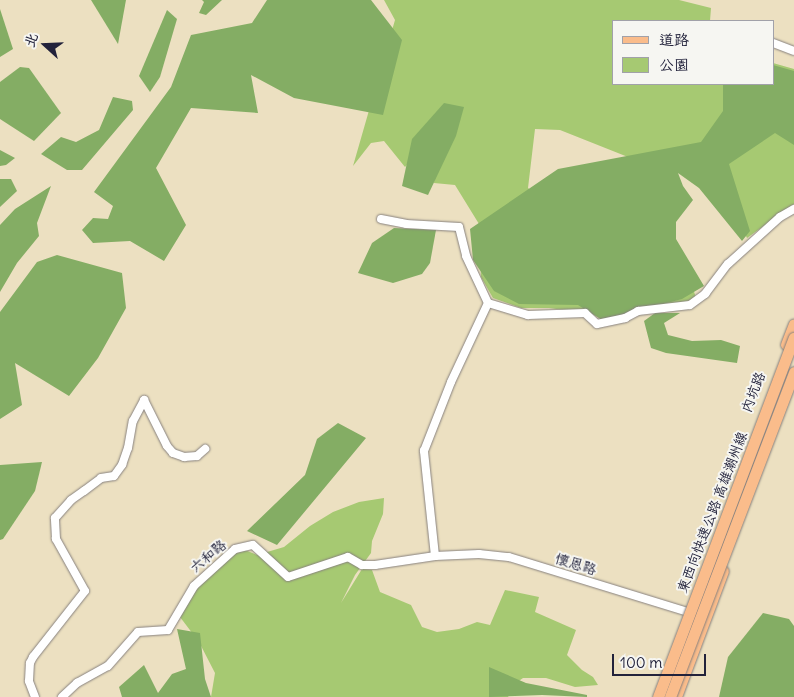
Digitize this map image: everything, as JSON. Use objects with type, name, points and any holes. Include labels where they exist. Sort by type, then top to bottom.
[{"type":"highway","name":"東西向快速公路 高雄潮州線","points":[[658,697],[794,338]]},
{"type":"highway","name":"東西向快速公路 高雄潮州線","points":[[670,697],[794,372]]},
{"type":"main road","name":"內坑路","points":[[685,611],[794,324]]},
{"type":"main road","points":[[677,697],[794,386]]},
{"type":"main road","points":[[653,697],[685,611]]},
{"type":"street","points":[[774,43],[794,51]]},
{"type":"street","points":[[381,219],[406,224],[459,227],[466,256],[488,303],[528,315],[585,313],[597,324],[625,318],[638,311],[690,305],[705,294],[728,264],[780,218],[794,209]]},
{"type":"street","points":[[435,556],[424,451],[451,382],[488,303]]},
{"type":"street","points":[[35,697],[30,681],[30,663],[85,591],[56,539],[55,518],[71,500],[84,490],[101,478],[114,476],[122,465],[128,448],[133,421],[144,400],[167,446],[173,453],[184,456],[197,456],[205,449]]},
{"type":"street","name":"六和路","points":[[62,697],[77,683],[108,666],[138,632],[168,630],[194,586],[235,549],[253,544],[288,577],[348,558],[362,565],[375,565],[435,556]]},
{"type":"street","name":"懷恩路","points":[[435,556],[479,554],[508,557],[706,618]]},
{"type":"green space","points":[[91,0],[126,0],[118,44]]},
{"type":"green space","points":[[202,0],[222,0],[206,15],[199,13],[204,2]]},
{"type":"green space","points":[[267,0],[371,0],[402,40],[383,115],[294,98],[251,75],[258,113],[191,108],[156,168],[186,225],[164,261],[130,241],[93,243],[82,230],[93,218],[108,219],[113,206],[94,192],[171,87],[191,35],[252,23]]},
{"type":"green space","points":[[384,0],[679,0],[711,8],[710,20],[612,20],[612,85],[774,85],[774,63],[794,69],[794,204],[747,238],[723,189],[703,159],[633,159],[560,130],[535,129],[528,188],[559,213],[691,282],[696,298],[676,305],[606,316],[549,308],[521,308],[493,298],[481,277],[479,224],[455,185],[434,183],[436,150],[421,150],[405,167],[384,141],[371,143],[353,166],[395,20]]},
{"type":"green space","points":[[0,9],[13,49],[0,57]]},
{"type":"green space","points":[[167,10],[177,19],[160,77],[150,92],[139,76]]},
{"type":"green space","points":[[774,65],[794,71],[794,145],[775,133],[729,164],[750,231],[742,241],[699,188],[678,173],[683,186],[693,200],[676,222],[676,239],[704,286],[682,299],[602,320],[578,305],[519,304],[494,291],[473,260],[470,229],[558,169],[701,142],[723,111],[723,85],[774,85]]},
{"type":"green space","points":[[20,67],[29,68],[61,113],[34,141],[0,119],[0,82]]},
{"type":"green space","points":[[113,97],[132,101],[133,110],[82,170],[67,170],[41,154],[61,137],[76,142],[99,130]]},
{"type":"green space","points":[[444,103],[464,107],[456,136],[428,195],[402,186],[412,139]]},
{"type":"green space","points":[[0,150],[15,158],[6,165],[0,166]]},
{"type":"green space","points":[[0,179],[11,179],[17,191],[0,207]]},
{"type":"green space","points":[[51,186],[37,223],[39,236],[17,263],[0,292],[0,225],[15,209]]},
{"type":"green space","points":[[394,228],[436,230],[430,263],[422,274],[393,283],[358,273],[372,243]]},
{"type":"green space","points":[[57,255],[122,273],[126,308],[98,358],[69,396],[15,363],[22,405],[0,419],[0,312],[37,262]]},
{"type":"green space","points":[[655,313],[680,313],[664,323],[668,335],[692,341],[721,340],[740,346],[737,363],[666,353],[651,348],[644,321]]},
{"type":"green space","points":[[338,423],[366,438],[277,545],[247,531],[305,475],[317,439]]},
{"type":"green space","points":[[42,462],[35,491],[3,539],[0,540],[0,465]]},
{"type":"green space","points":[[384,498],[383,514],[372,541],[371,553],[355,575],[341,603],[362,569],[372,570],[380,592],[411,605],[422,627],[437,632],[459,629],[477,622],[490,625],[505,590],[539,597],[535,612],[576,630],[567,655],[582,670],[593,677],[598,685],[575,687],[546,678],[523,678],[513,685],[508,697],[211,697],[215,673],[199,642],[180,617],[184,600],[234,554],[245,550],[257,555],[284,547],[310,526],[333,512],[359,502]]},
{"type":"green space","points":[[763,613],[789,619],[794,626],[794,697],[719,697],[728,657]]},
{"type":"green space","points":[[177,629],[200,633],[205,679],[211,697],[122,697],[119,687],[144,665],[158,693],[172,674],[186,669]]},
{"type":"green space","points":[[489,667],[526,683],[587,695],[587,697],[542,695],[489,697]]}]
